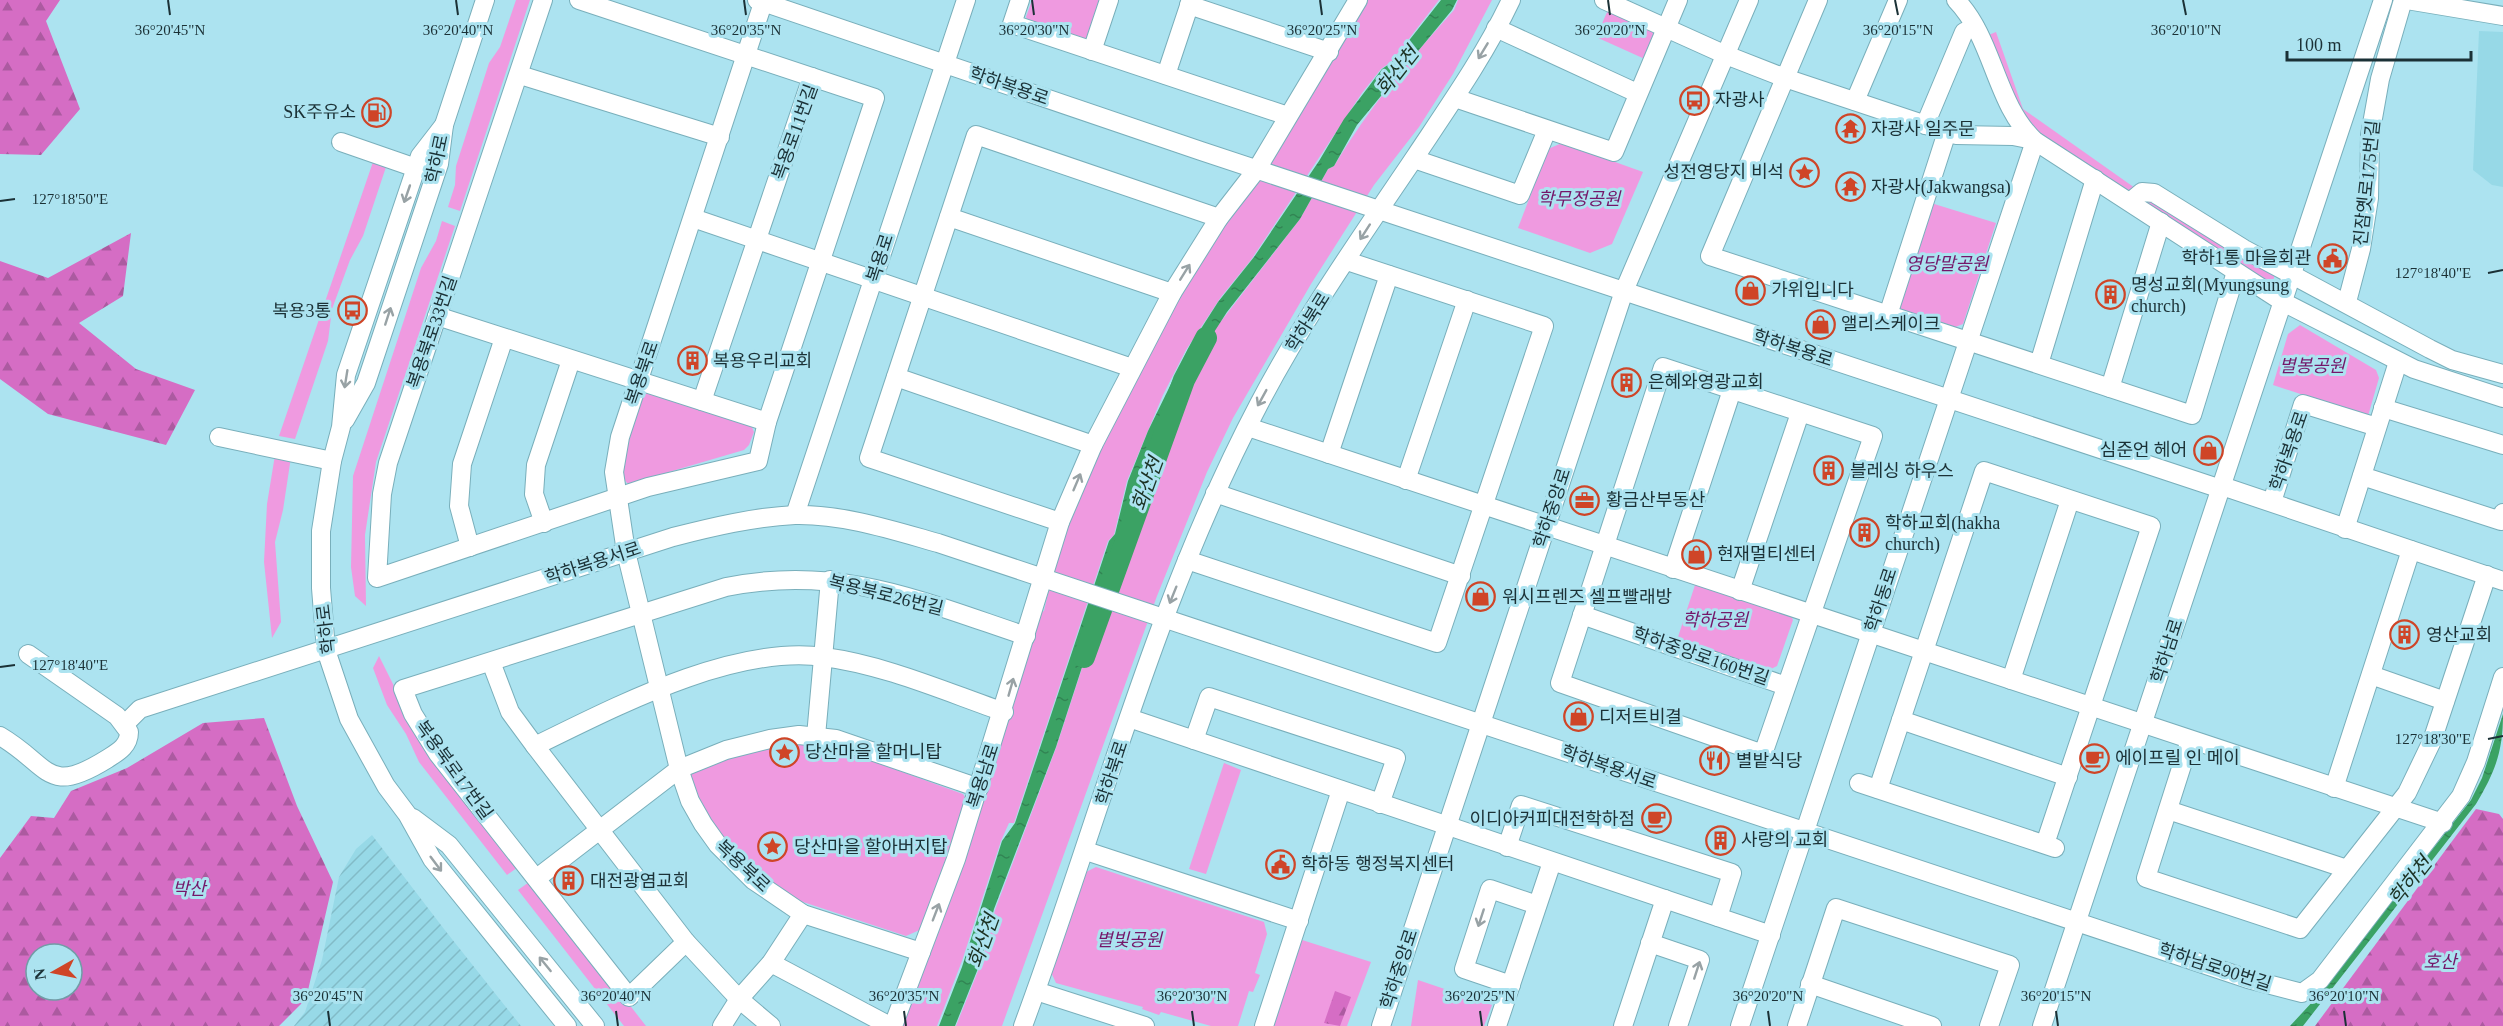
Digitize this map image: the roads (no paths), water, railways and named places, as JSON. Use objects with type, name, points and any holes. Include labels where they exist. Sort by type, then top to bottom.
[{"type":"street","name":"학하로","points":[[341,427],[366,383],[439,164],[444,125],[485,0]]},
{"type":"street","name":"복용북로33번길","points":[[543,0],[520,75],[388,463],[382,494],[377,578],[618,498],[714,470],[758,461],[767,422]]},
{"type":"street","points":[[579,0],[812,77]]},
{"type":"street","name":"복용로","points":[[795,515],[966,0]]},
{"type":"street","points":[[1020,0],[1012,24],[1288,116]]},
{"type":"street","points":[[1092,51],[1109,0]]},
{"type":"street","name":"복용남로","points":[[771,963],[892,1026],[921,952],[979,788],[1026,636],[1048,580],[1060,522],[1093,445],[1172,293],[1219,218],[1259,170],[1288,116],[1329,52],[1358,0]]},
{"type":"street","name":"학하북로","points":[[1023,1026],[1086,851],[1164,618],[1215,493],[1290,350],[1347,261],[1373,208],[1414,159],[1455,98],[1511,0]]},
{"type":"street","points":[[1604,0],[1726,55],[1785,78],[1956,135],[2013,136],[2035,141]]},
{"type":"street","points":[[1455,98],[1614,152],[1678,0]]},
{"type":"street","name":"학하중앙로","points":[[1381,1026],[1624,291],[1749,0]]},
{"type":"street","points":[[1818,0],[1710,256],[2192,415],[2236,272]]},
{"type":"street","points":[[1855,101],[1898,0]]},
{"type":"street","points":[[1956,0],[1965,9],[1975,27],[2021,127],[2035,141],[2283,302],[2398,362],[2503,398]]},
{"type":"street","name":"학하남로","points":[[2042,1026],[2383,0]]},
{"type":"street","points":[[2405,0],[2503,16]]},
{"type":"street","name":"진잠옛로175번길","points":[[2346,302],[2361,249],[2370,198],[2370,135],[2380,78],[2405,0]]},
{"type":"street","name":"복용북로","points":[[762,1],[720,138],[617,451],[614,472],[626,552],[679,769],[690,801],[717,845],[753,880],[803,914],[921,952]]},
{"type":"street","name":"학하복용로","points":[[762,1],[1373,208],[1947,399],[2272,502],[2495,578]]},
{"type":"street","points":[[1166,75],[1190,3],[1329,52]]},
{"type":"street","points":[[1925,124],[1964,32],[1975,27]]},
{"type":"street","points":[[1496,28],[1637,93]]},
{"type":"street","points":[[520,75],[720,138]]},
{"type":"street","name":"복용로11번길","points":[[702,401],[812,77],[875,98],[767,422]]},
{"type":"street","name":"학하로","points":[[444,125],[420,156],[346,375],[341,427],[332,461],[321,531],[321,588],[326,650],[348,719],[386,786],[407,814],[432,859],[567,1026]]},
{"type":"street","points":[[1414,159],[1520,195],[1547,130]]},
{"type":"street","points":[[1888,315],[1947,132]]},
{"type":"street","points":[[1060,522],[869,458],[976,135],[1219,218]]},
{"type":"street","name":"학하동로","points":[[1740,1026],[1806,833],[1947,399],[2035,141]]},
{"type":"street","points":[[341,142],[416,168]]},
{"type":"street","points":[[2039,364],[2095,179]]},
{"type":"street","points":[[2130,202],[2142,192],[2154,194],[2292,276],[2346,302],[2452,360],[2503,374]]},
{"type":"street","points":[[693,218],[1132,368]]},
{"type":"street","points":[[949,218],[1172,293]]},
{"type":"street","points":[[2110,388],[2161,222]]},
{"type":"street","points":[[1187,560],[1437,643],[1544,326],[1347,261]]},
{"type":"street","points":[[1329,454],[1389,275]]},
{"type":"street","points":[[1406,480],[1467,300]]},
{"type":"street","points":[[437,316],[767,422]]},
{"type":"street","points":[[470,547],[459,506],[462,464],[504,338]]},
{"type":"street","points":[[544,523],[534,494],[536,465],[572,360]]},
{"type":"street","points":[[2346,529],[2398,362]]},
{"type":"street","points":[[1582,615],[1663,367],[1873,436],[1786,686]]},
{"type":"street","points":[[896,377],[1093,445]]},
{"type":"street","points":[[1673,569],[1732,390]]},
{"type":"street","name":"학하복용로","points":[[2272,502],[2303,404],[2377,427]]},
{"type":"street","points":[[2383,408],[2503,445]]},
{"type":"street","points":[[1740,591],[1800,413]]},
{"type":"street","points":[[1248,427],[2443,823]]},
{"type":"street","points":[[219,437],[332,461]]},
{"type":"street","points":[[1858,783],[2050,846],[2068,777],[2151,526],[1984,471],[1878,789]]},
{"type":"street","points":[[2362,476],[2502,517]]},
{"type":"street","points":[[1215,493],[1461,576]]},
{"type":"street","points":[[2011,680],[2070,500]]},
{"type":"street","name":"학하복용서로","points":[[125,724],[140,709],[626,552],[717,526],[795,515],[873,524],[938,543],[2076,921]]},
{"type":"street","points":[[2334,788],[2412,550]]},
{"type":"street","points":[[2190,740],[2146,878],[2300,929],[2407,793],[2432,741],[2445,701],[2495,578]]},
{"type":"street","name":"복용북로26번길","points":[[640,614],[726,587],[758,580],[830,580],[916,599],[1026,636]]},
{"type":"street","points":[[816,736],[830,580]]},
{"type":"street","points":[[640,614],[491,662],[510,712],[535,747],[686,942],[739,999],[771,1026]]},
{"type":"street","name":"학하중앙로160번길","points":[[1582,615],[1786,686],[1763,754],[1560,683],[1582,615]]},
{"type":"street","points":[[0,736],[23,749],[57,778],[67,778],[90,770],[121,751],[129,740],[129,732],[125,724],[28,654]]},
{"type":"street","points":[[535,747],[626,702],[658,690],[756,660],[788,656],[824,656],[893,674],[1004,712]]},
{"type":"street","name":"복용북로17번길","points":[[491,662],[404,689],[414,714],[438,754],[629,997],[686,942]]},
{"type":"street","points":[[2371,675],[2445,701]]},
{"type":"street","name":"학하남로90번길","points":[[2076,921],[2248,979],[2302,993],[2320,980],[2443,823],[2466,787],[2503,677]]},
{"type":"street","points":[[1194,740],[1209,697],[1396,758],[1380,804]]},
{"type":"street","points":[[1129,718],[1771,935]]},
{"type":"street","points":[[1901,720],[2068,777]]},
{"type":"street","points":[[537,878],[679,769],[726,750],[770,739],[799,735],[816,736],[872,751],[979,788]]},
{"type":"street","points":[[1264,1026],[1341,790]]},
{"type":"street","points":[[1507,847],[1521,805],[1732,873],[1718,917]]},
{"type":"street","points":[[2168,810],[2347,869]]},
{"type":"street","name":"학하로","points":[[407,814],[449,845],[595,1026]]},
{"type":"street","points":[[1086,851],[1299,921]]},
{"type":"street","points":[[1497,1026],[1552,862]]},
{"type":"street","points":[[1511,985],[1464,969],[1490,889],[1537,905]]},
{"type":"street","points":[[1623,1026],[1665,899]]},
{"type":"street","points":[[1797,1026],[1836,908],[2010,965],[1989,1026]]},
{"type":"street","points":[[722,1026],[739,999],[771,963],[803,914]]},
{"type":"street","points":[[1650,943],[1700,960],[1678,1026]]},
{"type":"street","points":[[1810,984],[1932,1026]]},
{"type":"street","points":[[1036,991],[1145,1026]]},
{"type":"water","points":[[1441,0],[1457,0],[1452,10],[1357,125],[1334,166],[1328,169],[1300,219],[1227,312],[1182,382],[1111,578],[1056,747],[994,909],[981,961],[955,1026],[939,1026],[962,967],[1002,841],[1015,823],[1109,541],[1115,534],[1128,481],[1148,431],[1188,349],[1218,302],[1254,257],[1319,161],[1344,119],[1382,69],[1392,62]]},
{"type":"water","name":"학하천","points":[[2503,714],[2497,761],[2476,804],[2303,1026],[2290,1026],[2315,999],[2471,800],[2482,778]]},
{"type":"waterway","name":"화산천","points":[[1084,657],[1184,380],[1206,338]]},
{"type":"place","name":"자광사","points":[[1694,100]]},
{"type":"place","name":"SK주유소","points":[[377,112]]},
{"type":"place","name":"자광사 일주문","points":[[1850,129]]},
{"type":"place","name":"성전영당지 비석","points":[[1805,172]]},
{"type":"place","name":"자광사(Jakwangsa)","points":[[1850,187]]},
{"type":"place","name":"학하1통 마을회관","points":[[2332,258]]},
{"type":"place","name":"가위입니다","points":[[1750,290]]},
{"type":"place","name":"명성교회(Myungsung church)","points":[[2110,295]]},
{"type":"place","name":"복용3통","points":[[352,311]]},
{"type":"place","name":"앨리스케이크","points":[[1820,324]]},
{"type":"place","name":"복용우리교회","points":[[692,361]]},
{"type":"place","name":"은혜와영광교회","points":[[1627,382]]},
{"type":"place","name":"심준언 헤어","points":[[2208,450]]},
{"type":"place","name":"블레싱 하우스","points":[[1829,471]]},
{"type":"place","name":"황금산부동산","points":[[1585,500]]},
{"type":"place","name":"학하교회(hakha church)","points":[[1864,533]]},
{"type":"place","name":"현재멀티센터","points":[[1696,554]]},
{"type":"place","name":"워시프렌즈 셀프빨래방","points":[[1481,597]]},
{"type":"place","name":"영산교회","points":[[2405,635]]},
{"type":"place","name":"디저트비결","points":[[1578,717]]},
{"type":"place","name":"당산마을 할머니탑","points":[[784,752]]},
{"type":"place","name":"에이프릴 인 메이","points":[[2094,758]]},
{"type":"place","name":"별밭식당","points":[[1715,761]]},
{"type":"place","name":"이디아커피대전학하점","points":[[1656,819]]},
{"type":"place","name":"사랑의 교회","points":[[1720,840]]},
{"type":"place","name":"당산마을 할아버지탑","points":[[773,847]]},
{"type":"place","name":"학하동 행정복지센터","points":[[1280,864]]},
{"type":"place","name":"대전광염교회","points":[[569,881]]},
{"type":"park label","name":"학무정공원","points":[[1579,199]]},
{"type":"park label","name":"영당말공원","points":[[1947,264]]},
{"type":"park label","name":"별봉공원","points":[[2312,366]]},
{"type":"park label","name":"학하공원","points":[[1715,620]]},
{"type":"park label","name":"박산","points":[[189,889]]},
{"type":"park label","name":"별빛공원","points":[[1129,940]]},
{"type":"park label","name":"호산","points":[[2440,962]]}]
